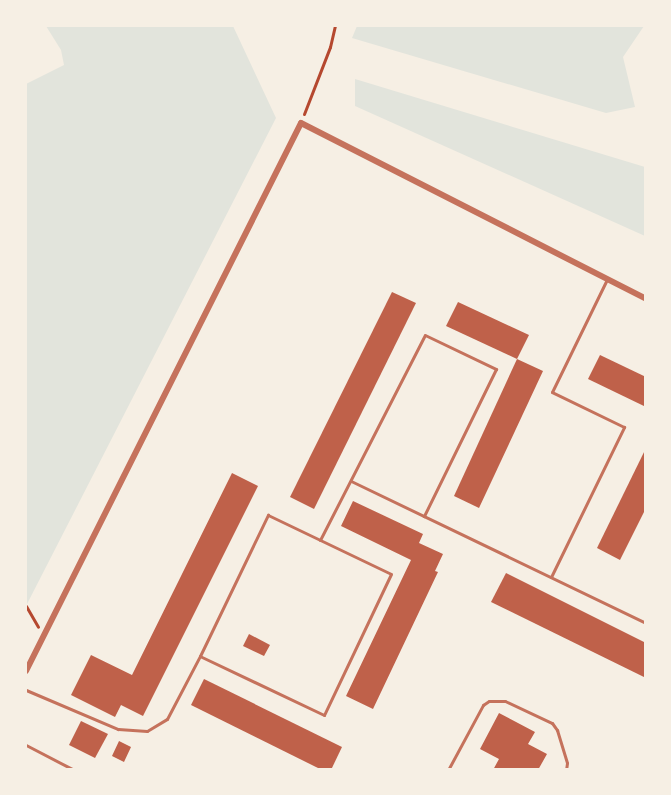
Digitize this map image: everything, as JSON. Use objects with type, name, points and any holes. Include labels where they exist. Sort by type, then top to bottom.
[{"type":"street","points":[[26,671],[301,123],[645,299]]},
{"type":"lane","points":[[551,577],[624,427],[552,392],[607,279]]},
{"type":"lane","points":[[320,540],[425,334],[496,369],[424,516]]},
{"type":"lane","points":[[351,481],[645,623]]},
{"type":"lane","points":[[26,690],[118,729],[147,731],[167,719],[200,656],[267,515],[391,574],[324,715],[200,656]]},
{"type":"lane","points":[[448,770],[483,705],[489,701],[505,701],[552,723],[557,730],[567,763],[566,770]]},
{"type":"lane","points":[[26,745],[74,770]]},
{"type":"path","points":[[301,123],[330,47],[335,26]]},
{"type":"path","points":[[26,606],[43,636]]},
{"type":"shaded area","points":[[46,26],[233,26],[276,118],[26,606],[26,84],[64,65],[61,50]]},
{"type":"shaded area","points":[[357,26],[644,26],[623,57],[635,107],[606,113],[352,38]]},
{"type":"shaded area","points":[[355,79],[645,167],[645,236],[355,106]]},
{"type":"building","points":[[392,292],[416,303],[314,509],[290,497]]},
{"type":"building","points":[[458,302],[529,335],[517,359],[446,326]]},
{"type":"building","points":[[600,355],[646,377],[646,407],[588,379]]},
{"type":"building","points":[[517,359],[543,371],[479,508],[454,496]]},
{"type":"building","points":[[646,448],[646,508],[620,560],[597,548]]},
{"type":"building","points":[[232,473],[258,486],[143,716],[121,705],[115,717],[71,695],[91,655],[132,675]]},
{"type":"building","points":[[353,501],[423,534],[419,543],[443,554],[435,571],[438,572],[373,709],[346,696],[411,560],[341,526]]},
{"type":"building","points":[[506,573],[646,643],[646,678],[491,602]]},
{"type":"building","points":[[249,634],[270,645],[264,656],[243,646]]},
{"type":"building","points":[[204,679],[342,747],[331,770],[322,770],[191,705]]},
{"type":"building","points":[[499,713],[535,732],[528,744],[547,754],[538,770],[493,770],[499,759],[480,749]]},
{"type":"building","points":[[81,721],[108,734],[95,758],[69,745]]},
{"type":"building","points":[[119,741],[131,747],[124,762],[112,756]]}]
